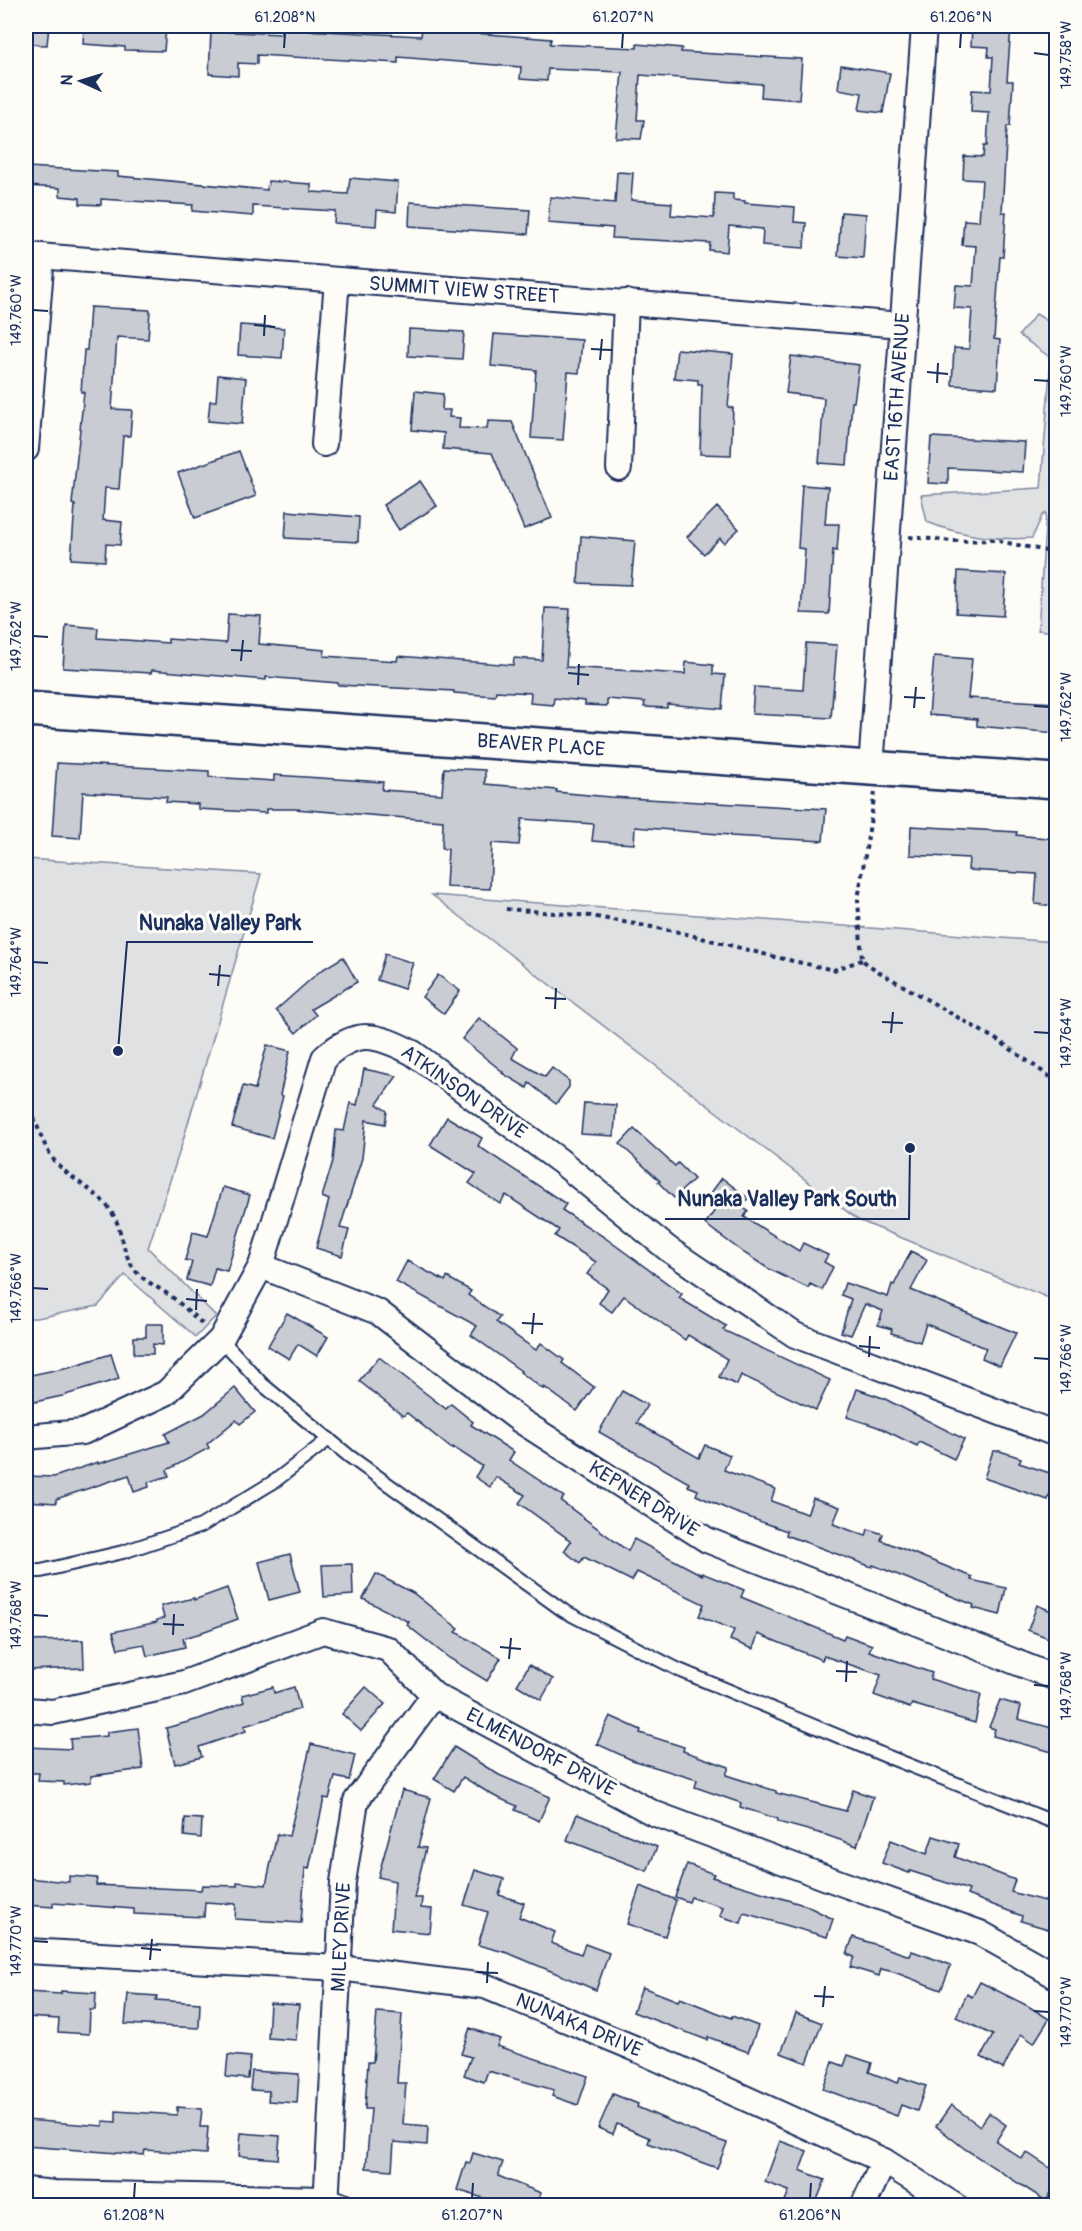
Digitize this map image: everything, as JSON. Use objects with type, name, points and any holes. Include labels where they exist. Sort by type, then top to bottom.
[{"type":"street","name":"EAST 16TH AVENUE","points":[[871,768],[924,26]]},
{"type":"street","name":"SUMMIT VIEW STREET","points":[[34,255],[902,325]]},
{"type":"street","points":[[26,448],[34,255]]},
{"type":"street","points":[[324,444],[337,280]]},
{"type":"street","points":[[619,468],[626,302]]},
{"type":"street","name":"BEAVER PLACE","points":[[26,709],[1056,781]]},
{"type":"street","name":"ATKINSON DRIVE","points":[[26,1437],[83,1432],[166,1393],[221,1339],[261,1266],[324,1058],[340,1044],[366,1036],[388,1040],[413,1053],[560,1161],[668,1249],[795,1335],[1056,1434]]},
{"type":"street","name":"KEPNER DRIVE","points":[[261,1266],[378,1312],[521,1421],[707,1540],[1056,1678]]},
{"type":"street","name":"ELMENDORF DRIVE","points":[[26,1710],[53,1712],[184,1683],[323,1631],[388,1649],[434,1695],[653,1813],[980,1933],[1056,1976]]},
{"type":"street","name":"MILEY DRIVE","points":[[331,2203],[343,1882],[356,1801],[434,1695]]},
{"type":"street","name":"NUNAKA DRIVE","points":[[26,1951],[339,1968],[485,1986],[634,2048],[884,2161],[956,2205]]},
{"type":"street","points":[[863,2205],[884,2161]]},
{"type":"street","points":[[26,2190],[54,2199],[331,2203]]},
{"type":"lane","points":[[221,1339],[262,1384],[329,1439],[564,1611],[679,1670],[886,1756],[1056,1823]]},
{"type":"lane","points":[[26,1571],[41,1571],[123,1552],[201,1526],[275,1481],[329,1439]]},
{"type":"path","points":[[887,535],[952,541],[994,540],[1056,553]]},
{"type":"path","points":[[862,960],[858,900],[875,791],[871,768]]},
{"type":"path","points":[[506,909],[591,916],[679,932],[834,970],[862,960]]},
{"type":"path","points":[[862,960],[1002,1042],[1056,1081]]},
{"type":"path","points":[[26,1101],[50,1155],[64,1171],[102,1202],[114,1217],[122,1245],[132,1266],[145,1281],[167,1294],[221,1339]]},
{"type":"shaded area","points":[[1036,314],[1056,326],[1056,632],[1038,630],[1046,513],[1042,516],[1032,538],[1005,539],[978,536],[927,522],[921,495],[1041,488],[1051,358],[1019,335]]},
{"type":"shaded area","points":[[26,859],[261,874],[182,1144],[148,1248],[216,1316],[196,1337],[125,1275],[98,1306],[37,1318],[26,1318]]},
{"type":"shaded area","points":[[432,895],[1056,942],[1056,1301],[858,1220]]},
{"type":"building","points":[[26,26],[49,26],[47,45],[26,44]]},
{"type":"building","points":[[84,26],[166,26],[164,51],[125,50],[125,47],[83,44]]},
{"type":"building","points":[[453,26],[475,26],[474,33],[551,39],[550,44],[637,48],[637,44],[682,48],[681,52],[802,59],[799,100],[761,97],[762,84],[640,75],[637,120],[644,120],[641,139],[616,138],[622,72],[548,69],[547,81],[520,79],[521,67],[398,57],[398,63],[257,55],[257,64],[238,63],[238,76],[209,74],[211,31],[281,34],[281,29],[421,36],[422,28],[453,31]]},
{"type":"building","points":[[972,26],[1011,26],[1007,81],[1013,81],[1010,126],[1007,126],[1002,212],[1006,212],[994,339],[1000,340],[997,388],[952,385],[954,348],[969,349],[972,309],[954,308],[956,285],[973,286],[976,246],[962,245],[964,220],[979,221],[982,180],[963,179],[964,156],[983,157],[984,146],[987,146],[989,113],[971,112],[972,90],[991,91],[993,57],[988,57],[989,47],[971,46]]},
{"type":"building","points":[[841,65],[890,73],[883,113],[859,110],[862,93],[838,89]]},
{"type":"building","points":[[26,167],[118,172],[118,176],[267,190],[268,181],[311,184],[311,192],[348,194],[350,178],[398,182],[396,212],[377,210],[376,226],[334,223],[335,211],[253,206],[253,216],[192,211],[193,205],[101,199],[101,205],[80,204],[80,198],[60,196],[60,188],[26,186]]},
{"type":"building","points":[[617,172],[633,173],[631,200],[672,203],[671,215],[714,218],[715,193],[733,194],[733,200],[745,201],[745,203],[795,207],[794,222],[806,223],[804,248],[762,245],[763,229],[729,226],[727,252],[709,250],[710,243],[612,238],[613,228],[548,223],[550,197],[615,203]]},
{"type":"building","points":[[410,202],[530,210],[528,234],[409,226]]},
{"type":"building","points":[[841,212],[866,214],[863,258],[838,256]]},
{"type":"building","points":[[90,307],[150,310],[148,339],[117,337],[112,409],[132,410],[130,436],[123,436],[119,489],[105,488],[103,520],[122,522],[120,545],[106,544],[105,561],[71,559],[75,505],[72,504],[84,392],[81,392],[84,350],[87,350]]},
{"type":"building","points":[[240,325],[284,328],[282,358],[238,355]]},
{"type":"building","points":[[409,329],[464,332],[462,359],[408,356]]},
{"type":"building","points":[[494,334],[582,340],[579,373],[568,372],[563,440],[531,438],[536,370],[491,366]]},
{"type":"building","points":[[677,349],[733,354],[728,407],[733,408],[731,455],[700,454],[702,384],[698,384],[698,380],[674,378]]},
{"type":"building","points":[[791,356],[859,365],[854,402],[852,402],[847,465],[819,463],[824,398],[786,393]]},
{"type":"building","points":[[218,375],[246,378],[242,424],[208,421],[210,401],[216,401]]},
{"type":"building","points":[[415,391],[443,394],[442,410],[450,410],[449,417],[460,418],[459,428],[487,429],[488,421],[512,422],[552,518],[524,529],[492,453],[443,449],[444,433],[412,430]]},
{"type":"building","points":[[931,437],[1025,442],[1023,472],[948,468],[948,484],[928,483]]},
{"type":"building","points":[[239,451],[256,496],[195,518],[178,473]]},
{"type":"building","points":[[420,481],[437,506],[399,530],[383,505]]},
{"type":"building","points":[[802,485],[828,487],[825,524],[839,524],[837,551],[833,550],[829,614],[801,613],[805,549],[798,548]]},
{"type":"building","points":[[717,507],[739,529],[724,543],[720,538],[704,554],[687,537]]},
{"type":"building","points":[[287,511],[359,517],[358,542],[285,538]]},
{"type":"building","points":[[581,536],[635,541],[631,585],[578,583]]},
{"type":"building","points":[[958,571],[1006,574],[1003,616],[956,613]]},
{"type":"building","points":[[545,608],[570,609],[566,667],[685,674],[686,662],[713,665],[713,674],[725,675],[722,709],[667,704],[667,708],[644,707],[645,702],[607,699],[607,706],[585,705],[585,701],[554,698],[553,705],[530,703],[531,693],[496,691],[495,696],[454,693],[454,691],[338,685],[338,683],[266,677],[266,680],[152,670],[151,673],[63,668],[66,625],[98,628],[97,638],[168,643],[168,639],[226,643],[228,614],[261,616],[259,644],[325,650],[324,656],[397,661],[398,656],[513,665],[514,658],[542,660]]},
{"type":"building","points":[[806,643],[837,645],[831,718],[752,714],[754,687],[803,690]]},
{"type":"building","points":[[934,656],[972,659],[968,698],[1056,703],[1056,733],[977,726],[977,719],[929,715]]},
{"type":"building","points":[[57,763],[209,771],[209,777],[274,781],[274,775],[383,782],[382,790],[442,794],[444,768],[485,770],[485,784],[610,797],[826,809],[823,841],[730,836],[635,827],[634,844],[618,843],[592,841],[594,824],[522,819],[519,845],[492,843],[490,889],[446,887],[448,849],[442,849],[443,821],[295,809],[266,809],[266,813],[198,809],[198,804],[166,802],[167,797],[83,792],[80,838],[52,836]]},
{"type":"building","points":[[911,826],[1017,832],[1016,835],[1056,839],[1056,906],[1035,904],[1037,874],[968,870],[969,858],[910,855]]},
{"type":"building","points":[[385,954],[413,963],[404,989],[377,980]]},
{"type":"building","points":[[343,957],[357,982],[311,1009],[316,1015],[296,1033],[276,1010],[320,971]]},
{"type":"building","points":[[438,975],[460,991],[444,1014],[422,997]]},
{"type":"building","points":[[479,1018],[517,1048],[512,1058],[545,1077],[552,1068],[569,1081],[569,1087],[556,1104],[529,1083],[527,1088],[502,1073],[462,1039]]},
{"type":"building","points":[[267,1045],[290,1051],[280,1095],[283,1096],[272,1138],[232,1127],[243,1086],[255,1089]]},
{"type":"building","points":[[364,1069],[397,1076],[377,1104],[387,1111],[385,1124],[366,1120],[362,1158],[340,1228],[349,1230],[342,1256],[316,1248],[329,1200],[322,1197],[333,1161],[336,1130],[344,1131],[350,1103],[357,1105]]},
{"type":"building","points":[[584,1103],[616,1105],[614,1136],[581,1134]]},
{"type":"building","points":[[447,1117],[482,1138],[478,1146],[566,1204],[562,1210],[604,1237],[682,1294],[679,1298],[726,1326],[723,1330],[830,1380],[816,1410],[741,1375],[737,1385],[719,1377],[727,1359],[688,1335],[685,1340],[624,1296],[612,1312],[599,1303],[608,1289],[587,1274],[596,1262],[555,1236],[559,1230],[506,1195],[500,1204],[469,1183],[476,1174],[430,1145]]},
{"type":"building","points":[[634,1129],[675,1166],[678,1163],[694,1179],[674,1198],[658,1182],[660,1181],[620,1144]]},
{"type":"building","points":[[722,1178],[748,1198],[742,1207],[748,1211],[744,1217],[799,1251],[803,1243],[828,1255],[824,1262],[833,1267],[822,1290],[810,1284],[808,1288],[769,1269],[705,1224],[718,1206],[707,1198]]},
{"type":"building","points":[[223,1187],[250,1195],[227,1271],[215,1268],[210,1286],[187,1280],[192,1262],[185,1260],[193,1232],[208,1236]]},
{"type":"building","points":[[911,1251],[927,1260],[911,1290],[1016,1333],[1000,1366],[982,1358],[986,1348],[926,1324],[920,1342],[891,1333],[892,1329],[878,1325],[883,1311],[865,1304],[851,1335],[841,1332],[851,1299],[841,1295],[845,1283],[888,1297],[892,1284],[894,1285]]},
{"type":"building","points":[[407,1261],[445,1281],[447,1277],[471,1291],[468,1295],[500,1317],[496,1322],[536,1350],[541,1343],[564,1360],[562,1363],[594,1387],[577,1411],[544,1387],[543,1389],[471,1335],[477,1326],[396,1282]]},
{"type":"building","points":[[287,1313],[328,1337],[317,1356],[298,1344],[289,1359],[268,1346]]},
{"type":"building","points":[[146,1324],[163,1324],[163,1345],[153,1344],[153,1354],[134,1354],[134,1337],[146,1337]]},
{"type":"building","points":[[111,1354],[119,1379],[30,1403],[26,1376],[69,1367]]},
{"type":"building","points":[[379,1357],[446,1409],[451,1404],[473,1422],[471,1425],[514,1452],[509,1460],[564,1497],[561,1501],[628,1551],[634,1539],[702,1575],[702,1573],[744,1590],[741,1597],[843,1639],[845,1635],[872,1645],[869,1651],[932,1673],[930,1679],[981,1694],[975,1723],[912,1704],[910,1708],[874,1695],[881,1675],[824,1656],[822,1660],[758,1634],[753,1649],[730,1640],[734,1630],[699,1616],[704,1604],[637,1572],[632,1581],[584,1557],[580,1563],[564,1551],[571,1541],[519,1503],[525,1495],[496,1477],[490,1487],[475,1477],[482,1466],[453,1447],[452,1449],[407,1413],[403,1416],[359,1381]]},
{"type":"building","points":[[235,1388],[255,1412],[240,1424],[236,1420],[207,1444],[209,1448],[167,1470],[169,1476],[148,1482],[149,1487],[134,1492],[129,1475],[56,1499],[56,1503],[26,1501],[26,1476],[54,1477],[169,1442],[165,1434],[204,1414]]},
{"type":"building","points":[[857,1389],[883,1398],[964,1439],[954,1459],[919,1442],[917,1446],[878,1427],[847,1417]]},
{"type":"building","points":[[622,1391],[647,1405],[637,1423],[699,1458],[705,1445],[730,1455],[724,1470],[775,1489],[771,1501],[807,1514],[813,1498],[840,1507],[833,1524],[866,1536],[868,1529],[883,1534],[881,1540],[972,1577],[971,1580],[1006,1588],[1000,1615],[973,1608],[974,1605],[873,1565],[872,1567],[786,1535],[787,1531],[734,1512],[696,1495],[698,1490],[688,1486],[689,1483],[599,1432]]},
{"type":"building","points":[[993,1451],[1021,1458],[1019,1463],[1056,1475],[1048,1500],[984,1478]]},
{"type":"building","points":[[290,1554],[300,1592],[269,1600],[259,1562]]},
{"type":"building","points":[[352,1564],[353,1595],[324,1597],[322,1565]]},
{"type":"building","points":[[376,1574],[413,1593],[459,1629],[456,1632],[501,1658],[487,1681],[449,1658],[407,1625],[409,1622],[363,1599]]},
{"type":"building","points":[[227,1588],[238,1619],[183,1638],[185,1647],[147,1656],[144,1644],[118,1649],[113,1632],[157,1622],[164,1618],[161,1606],[194,1598],[194,1600]]},
{"type":"building","points":[[1037,1605],[1056,1613],[1056,1641],[1028,1630]]},
{"type":"building","points":[[83,1640],[84,1668],[26,1670],[26,1641]]},
{"type":"building","points":[[529,1665],[553,1679],[541,1700],[517,1685]]},
{"type":"building","points":[[273,1687],[274,1693],[294,1687],[300,1709],[244,1726],[246,1731],[199,1747],[202,1757],[175,1764],[166,1728],[199,1719],[244,1702],[242,1695]]},
{"type":"building","points":[[366,1687],[385,1704],[361,1731],[342,1714]]},
{"type":"building","points":[[1000,1700],[1021,1706],[1018,1719],[1056,1729],[1056,1753],[993,1736],[995,1729],[989,1727]]},
{"type":"building","points":[[610,1716],[641,1730],[640,1733],[684,1747],[683,1751],[729,1767],[726,1775],[776,1791],[776,1793],[846,1811],[853,1790],[873,1797],[857,1846],[778,1822],[778,1819],[740,1807],[741,1803],[695,1787],[697,1780],[632,1760],[597,1744]]},
{"type":"building","points":[[138,1728],[143,1769],[91,1776],[91,1782],[64,1785],[64,1782],[38,1781],[39,1773],[26,1773],[26,1747],[71,1749],[70,1739],[107,1736],[107,1732]]},
{"type":"building","points":[[311,1744],[355,1755],[349,1780],[335,1777],[329,1799],[324,1798],[309,1869],[305,1868],[301,1923],[235,1919],[236,1904],[205,1902],[204,1917],[134,1914],[134,1909],[53,1903],[53,1907],[26,1905],[26,1878],[69,1882],[69,1876],[97,1878],[96,1885],[201,1890],[202,1885],[237,1886],[237,1882],[266,1885],[277,1834],[289,1836]]},
{"type":"building","points":[[454,1747],[499,1775],[550,1797],[539,1821],[515,1810],[517,1806],[494,1796],[463,1777],[454,1791],[434,1779]]},
{"type":"building","points":[[402,1790],[431,1798],[418,1847],[426,1848],[414,1898],[422,1898],[421,1908],[432,1909],[430,1933],[391,1929],[395,1881],[378,1877]]},
{"type":"building","points":[[577,1814],[657,1847],[647,1871],[567,1840]]},
{"type":"building","points":[[185,1818],[202,1819],[201,1838],[184,1836]]},
{"type":"building","points":[[933,1836],[959,1844],[955,1857],[1015,1880],[1011,1892],[1055,1904],[1048,1929],[1021,1921],[1022,1916],[967,1895],[969,1890],[882,1863],[891,1840],[927,1854]]},
{"type":"building","points":[[687,1864],[714,1874],[712,1877],[807,1906],[833,1919],[827,1937],[744,1913],[741,1923],[720,1916],[723,1907],[691,1897],[689,1902],[675,1897]]},
{"type":"building","points":[[475,1870],[504,1879],[499,1895],[524,1903],[519,1917],[555,1932],[551,1943],[581,1954],[585,1944],[609,1953],[596,1990],[508,1953],[478,1945],[488,1912],[464,1905]]},
{"type":"building","points":[[640,1886],[676,1900],[665,1936],[627,1924]]},
{"type":"building","points":[[853,1937],[910,1956],[912,1951],[951,1965],[941,1990],[894,1972],[881,1969],[879,1976],[850,1967],[854,1957],[847,1954]]},
{"type":"building","points":[[980,1982],[1049,2019],[1034,2043],[1021,2034],[1003,2069],[981,2057],[993,2035],[956,2017],[967,1994],[972,1997]]},
{"type":"building","points":[[642,1987],[758,2026],[748,2052],[708,2037],[707,2040],[633,2012]]},
{"type":"building","points":[[61,1991],[96,1993],[95,2010],[90,2010],[89,2034],[58,2032],[59,2019],[26,2017],[26,1992],[61,1994]]},
{"type":"building","points":[[128,1994],[157,1996],[156,2000],[200,2003],[199,2028],[125,2024]]},
{"type":"building","points":[[270,2003],[299,2005],[296,2040],[268,2038]]},
{"type":"building","points":[[377,2012],[402,2014],[397,2083],[406,2083],[403,2124],[428,2126],[427,2145],[394,2142],[392,2170],[366,2168],[371,2109],[365,2109],[368,2062],[373,2062]]},
{"type":"building","points":[[796,2013],[822,2023],[807,2063],[781,2053]]},
{"type":"building","points":[[470,2028],[500,2039],[497,2046],[588,2076],[578,2105],[552,2096],[554,2090],[488,2071],[484,2082],[464,2075],[471,2057],[461,2054]]},
{"type":"building","points":[[228,2055],[250,2057],[248,2079],[226,2077]]},
{"type":"building","points":[[848,2055],[872,2063],[869,2072],[898,2083],[900,2077],[926,2086],[917,2111],[901,2105],[897,2116],[823,2089],[833,2062],[844,2066]]},
{"type":"building","points":[[252,2071],[299,2074],[297,2103],[268,2101],[269,2091],[250,2090]]},
{"type":"building","points":[[613,2094],[638,2104],[637,2107],[727,2143],[717,2168],[648,2143],[650,2138],[617,2124],[613,2134],[598,2128]]},
{"type":"building","points":[[951,2105],[980,2126],[989,2113],[1006,2125],[996,2141],[1022,2159],[1026,2152],[1056,2172],[1056,2185],[1046,2201],[965,2149],[936,2126]]},
{"type":"building","points":[[177,2107],[202,2109],[200,2127],[208,2127],[206,2154],[145,2150],[144,2155],[26,2146],[26,2120],[103,2126],[103,2121],[116,2122],[116,2111],[177,2115]]},
{"type":"building","points":[[241,2133],[280,2136],[278,2159],[239,2156]]},
{"type":"building","points":[[780,2141],[807,2151],[800,2170],[825,2180],[815,2205],[798,2205],[785,2201],[789,2191],[765,2182]]},
{"type":"building","points":[[473,2153],[503,2162],[498,2176],[541,2193],[536,2205],[506,2205],[457,2190],[466,2162],[470,2163]]},
{"type":"place","name":"Nunaka Valley Park","points":[[118,1051]]},
{"type":"place","name":"Nunaka Valley Park South","points":[[910,1148]]}]
